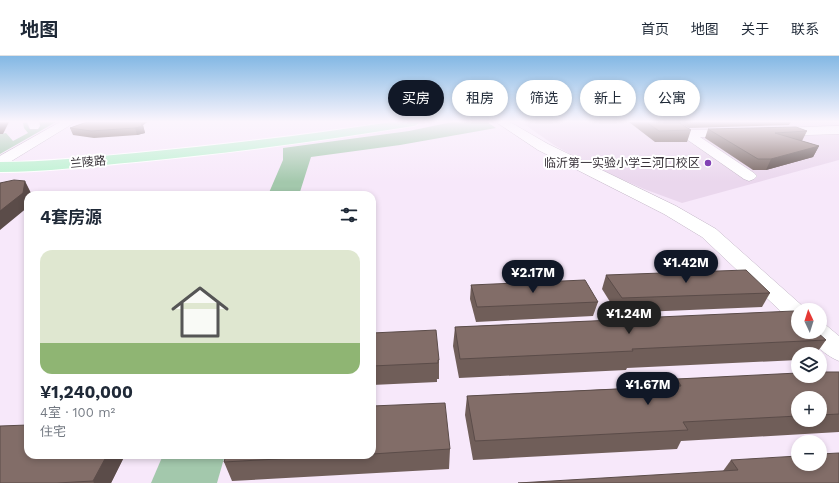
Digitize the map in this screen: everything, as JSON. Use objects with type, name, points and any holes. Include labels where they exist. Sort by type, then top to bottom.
[{"type":"main road","name":"兰陵路","points":[[0,166],[170,151],[249,142]]},
{"type":"main road","name":"兰陵路","points":[[0,166],[16,168],[161,155],[271,142]]},
{"type":"street","points":[[0,162],[32,142]]},
{"type":"street","points":[[0,162],[34,142]]},
{"type":"street","points":[[535,142],[670,210],[709,233],[791,308]]},
{"type":"street","points":[[699,142],[749,176]]},
{"type":"street","points":[[826,339],[839,351]]},
{"type":"shaded area","name":"临沂第一实验小学三河口校区","points":[[550,142],[839,142],[839,160],[682,203],[644,189],[589,165]]},
{"type":"green space","points":[[0,142],[21,142],[0,154]]},
{"type":"green space","points":[[328,142],[417,142],[311,157],[300,191],[270,191],[283,160],[283,148]]},
{"type":"green space","points":[[161,459],[224,459],[217,483],[151,483]]},
{"type":"building","points":[[730,142],[805,142],[819,146],[771,159],[758,159]]},
{"type":"building","points":[[14,180],[25,181],[23,193],[0,211],[0,183]]},
{"type":"building","points":[[746,270],[770,293],[622,298],[606,275]]},
{"type":"building","points":[[585,280],[598,302],[477,307],[471,285]]},
{"type":"building","points":[[791,311],[791,339],[826,340],[460,359],[455,327],[637,319],[636,318]]},
{"type":"building","points":[[436,330],[438,363],[376,366],[376,333]]},
{"type":"building","points":[[827,372],[839,372],[839,414],[827,415],[827,391],[791,391],[791,416],[683,422],[688,430],[475,441],[467,396],[681,386],[677,379],[791,373],[791,383],[827,383]]},
{"type":"building","points":[[445,403],[450,449],[376,454],[376,406]]},
{"type":"building","points":[[24,425],[24,459],[105,459],[93,481],[57,483],[0,483],[0,426]]},
{"type":"building","points":[[839,453],[839,483],[518,483],[738,470],[731,460],[791,456],[791,471],[827,471],[827,454]]},
{"type":"building","points":[[225,459],[277,459],[224,462]]},
{"type":"place","name":"临沂第一实验小学三河口校区","points":[[708,163]]}]
